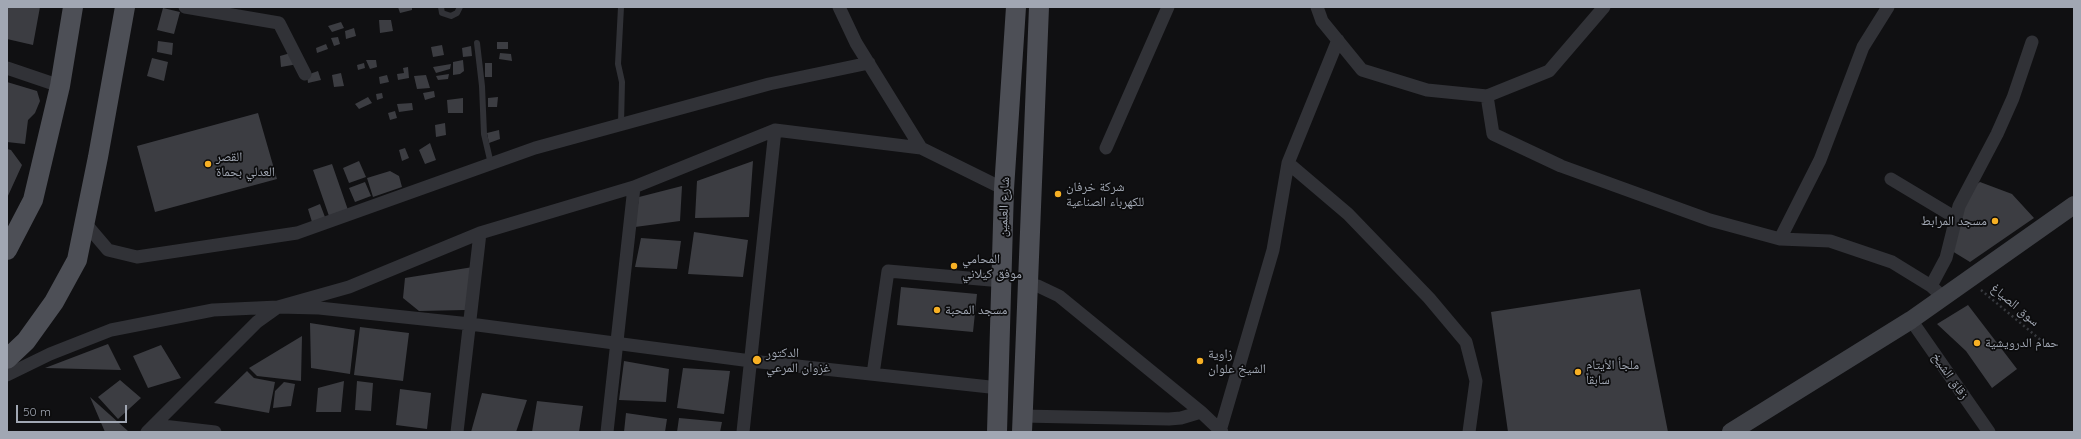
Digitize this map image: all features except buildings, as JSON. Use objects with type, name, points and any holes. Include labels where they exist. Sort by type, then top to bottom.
[{"type":"main road","points":[[7,250],[33,200],[60,86],[73,7]]},
{"type":"main road","points":[[7,359],[26,341],[54,302],[77,260],[125,7]]},
{"type":"main road","name":"شارع العلمين","points":[[997,432],[1004,189],[1016,7]]},
{"type":"main road","name":"شارع العلمين","points":[[1022,424],[1026,286],[1039,7]]},
{"type":"main road","points":[[1731,432],[1912,320],[1937,291],[1968,279],[2074,205]]},
{"type":"street","points":[[185,7],[280,23],[305,74]]},
{"type":"street","points":[[839,7],[869,63],[921,148]]},
{"type":"street","points":[[1106,148],[1168,7]]},
{"type":"street","points":[[1317,7],[1322,21],[1362,70],[1427,90],[1487,96],[1549,71],[1604,7]]},
{"type":"street","points":[[1780,239],[1820,160],[1862,48],[1888,7]]},
{"type":"street","points":[[1026,286],[1038,286],[1059,296],[1201,412],[1221,431],[1273,250],[1288,163],[1338,40]]},
{"type":"street","points":[[1487,96],[1493,134],[1561,166],[1710,220],[1780,239],[1830,241],[1892,262],[1937,291],[1959,206],[1979,170],[2013,98],[2032,42]]},
{"type":"street","points":[[85,223],[108,250],[137,257],[297,233],[535,148],[768,84],[869,63]]},
{"type":"street","points":[[7,68],[60,86]]},
{"type":"street","points":[[150,428],[258,322],[278,307],[349,287],[480,233],[634,187],[775,130],[921,148],[1004,189]]},
{"type":"street","points":[[743,432],[775,130]]},
{"type":"street","points":[[1288,163],[1348,214],[1429,298],[1466,342],[1476,380],[1469,432]]},
{"type":"street","points":[[1891,179],[1956,218]]},
{"type":"street","points":[[607,432],[634,187]]},
{"type":"street","points":[[457,432],[480,233]]},
{"type":"street","points":[[873,374],[888,271],[1002,281]]},
{"type":"street","points":[[7,375],[50,354],[111,330],[213,310],[278,307],[320,308],[470,324],[751,361],[999,388]]},
{"type":"street","name":"زقاق الشيخ","points":[[1912,320],[1989,432]]},
{"type":"street","points":[[1022,424],[1169,419],[1181,418],[1201,412]]},
{"type":"street","points":[[150,428],[212,432]]},
{"type":"lane","points":[[441,7],[442,14],[451,16],[457,13],[460,7]]},
{"type":"lane","points":[[621,7],[618,64],[622,82],[621,124]]},
{"type":"lane","points":[[477,43],[482,86],[484,134],[490,164]]},
{"type":"path","name":"سوق الصياغ","points":[[1968,279],[2049,346]]},
{"type":"place","name":"القصر العدلي بحماة","points":[[208,164]]},
{"type":"place","name":"شركة خرفان للكهرباء الصناعية","points":[[1058,194]]},
{"type":"place","name":"مسجد المرابط","points":[[1995,221]]},
{"type":"place","name":"المحامي موفق كيلاني","points":[[954,266]]},
{"type":"place","name":"مسجد المحبة","points":[[937,310]]},
{"type":"place","name":"حمام الدرويشية","points":[[1977,343]]},
{"type":"place","name":"الدكتور غزوان المرعي","points":[[757,360]]},
{"type":"place","name":"زاوية الشيخ علوان","points":[[1200,361]]},
{"type":"place","name":"ملجأ الأيتام سابقاً","points":[[1578,372]]}]
